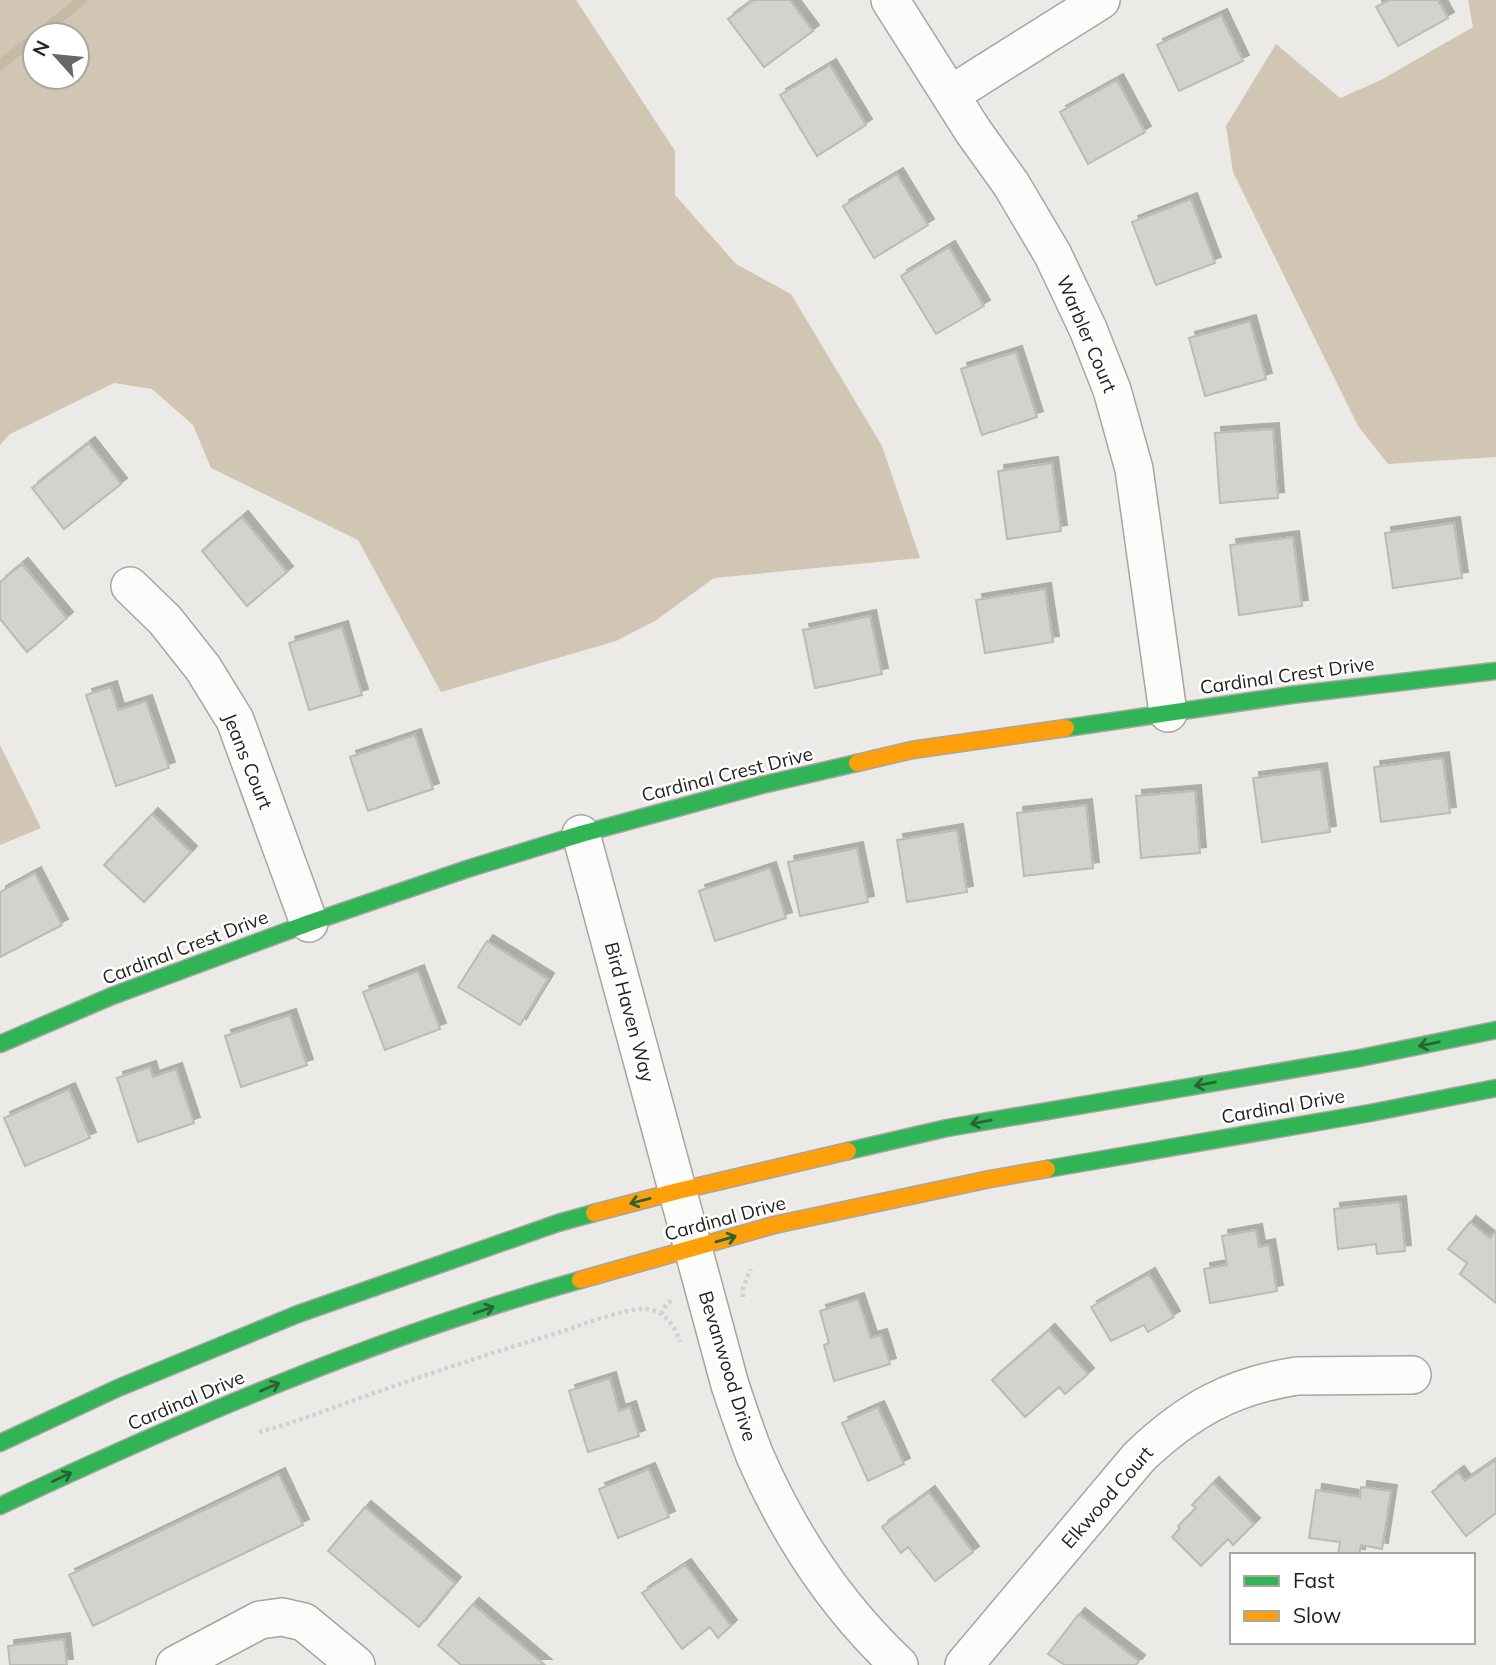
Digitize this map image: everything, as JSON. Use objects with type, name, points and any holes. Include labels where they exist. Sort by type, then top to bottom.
[{"type":"main road","name":"Cardinal Crest Drive","points":[[0,1044],[112,996],[309,923],[467,869],[581,834],[762,785],[912,750],[1291,695],[1496,671]]},
{"type":"main road","name":"Cardinal Drive","points":[[0,1443],[118,1388],[298,1314],[558,1223],[678,1191],[947,1128],[1360,1058],[1496,1030]]},
{"type":"main road","name":"Cardinal Drive","points":[[0,1506],[104,1457],[288,1380],[386,1343],[526,1296],[774,1225],[990,1179],[1370,1113],[1496,1087]]},
{"type":"street","name":"Warbler Court","points":[[890,0],[973,131],[1011,184],[1053,255],[1088,329],[1112,390],[1134,469],[1168,713]]},
{"type":"street","points":[[950,95],[1101,0]]},
{"type":"street","name":"Jeans Court","points":[[130,586],[165,620],[204,668],[235,720],[309,923]]},
{"type":"street","name":"Bird Haven Way","points":[[581,834],[678,1191]]},
{"type":"street","name":"Bevanwood Drive","points":[[678,1191],[730,1385],[755,1456],[788,1523],[818,1571],[854,1617],[899,1665]]},
{"type":"street","name":"Elkwood Court","points":[[964,1665],[1139,1457],[1164,1433],[1192,1413],[1230,1393],[1297,1376],[1412,1375]]},
{"type":"street","points":[[175,1665],[260,1619],[282,1617],[304,1622],[356,1665]]},
{"type":"path","points":[[661,1314],[667,1303]]},
{"type":"path","points":[[256,1433],[290,1424],[522,1343],[619,1314],[645,1309],[661,1314],[671,1321],[680,1342]]},
{"type":"shaded area","points":[[0,0],[576,0],[675,151],[675,195],[736,264],[791,294],[882,446],[920,558],[714,578],[655,621],[616,641],[441,692],[358,540],[211,468],[193,425],[152,389],[114,383],[10,434],[0,445]]},
{"type":"shaded area","points":[[1468,0],[1496,0],[1496,457],[1388,464],[1358,426],[1233,172],[1226,126],[1276,44],[1340,98],[1381,80],[1473,27]]},
{"type":"shaded area","points":[[0,745],[41,828],[0,845]]},
{"type":"building","points":[[754,0],[790,0],[813,31],[764,67],[728,19]]},
{"type":"building","points":[[1390,0],[1438,0],[1448,18],[1398,46],[1376,7]]},
{"type":"building","points":[[1221,15],[1243,61],[1179,91],[1157,45]]},
{"type":"building","points":[[830,65],[866,125],[817,156],[780,95]]},
{"type":"building","points":[[1117,80],[1145,132],[1088,164],[1060,112]]},
{"type":"building","points":[[897,174],[928,225],[874,258],[843,206]]},
{"type":"building","points":[[1191,199],[1215,263],[1156,285],[1132,222]]},
{"type":"building","points":[[949,247],[984,306],[936,334],[901,276]]},
{"type":"building","points":[[1250,321],[1266,379],[1205,396],[1189,338]]},
{"type":"building","points":[[1016,352],[1037,417],[982,435],[961,369]]},
{"type":"building","points":[[1273,429],[1278,498],[1220,503],[1215,433]]},
{"type":"building","points":[[89,443],[121,484],[64,529],[32,488]]},
{"type":"building","points":[[1052,463],[1061,531],[1007,539],[998,471]]},
{"type":"building","points":[[242,517],[287,572],[247,606],[202,551]]},
{"type":"building","points":[[1454,523],[1462,578],[1393,588],[1385,533]]},
{"type":"building","points":[[1293,537],[1302,606],[1239,615],[1230,545]]},
{"type":"building","points":[[22,564],[67,618],[27,652],[0,619],[0,582]]},
{"type":"building","points":[[1045,589],[1053,642],[985,653],[976,600]]},
{"type":"building","points":[[870,616],[882,674],[815,688],[803,630]]},
{"type":"building","points":[[342,627],[362,695],[309,710],[289,643]]},
{"type":"building","points":[[111,687],[118,710],[146,701],[169,768],[116,786],[86,695]]},
{"type":"building","points":[[415,735],[433,789],[368,811],[350,757]]},
{"type":"building","points":[[1443,758],[1450,813],[1381,822],[1374,767]]},
{"type":"building","points":[[1321,769],[1330,832],[1262,842],[1253,778]]},
{"type":"building","points":[[1195,791],[1200,853],[1141,858],[1136,796]]},
{"type":"building","points":[[1086,805],[1093,868],[1024,876],[1017,813]]},
{"type":"building","points":[[152,814],[191,852],[144,902],[104,865]]},
{"type":"building","points":[[957,830],[967,892],[907,902],[897,840]]},
{"type":"building","points":[[857,848],[868,902],[800,916],[788,862]]},
{"type":"building","points":[[770,868],[786,918],[715,941],[699,891]]},
{"type":"building","points":[[35,873],[62,925],[0,957],[0,892]]},
{"type":"building","points":[[487,941],[548,979],[520,1025],[458,987]]},
{"type":"building","points":[[418,971],[440,1029],[385,1050],[363,992]]},
{"type":"building","points":[[290,1015],[307,1065],[241,1087],[225,1036]]},
{"type":"building","points":[[150,1067],[153,1077],[176,1069],[194,1123],[138,1142],[117,1078]]},
{"type":"building","points":[[69,1089],[90,1138],[25,1166],[4,1118]]},
{"type":"building","points":[[1400,1202],[1405,1251],[1377,1254],[1376,1244],[1338,1249],[1334,1209]]},
{"type":"building","points":[[1470,1222],[1490,1238],[1496,1231],[1496,1303],[1460,1274],[1467,1263],[1448,1249]]},
{"type":"building","points":[[1256,1230],[1259,1247],[1269,1245],[1277,1291],[1210,1303],[1204,1269],[1227,1265],[1222,1236]]},
{"type":"building","points":[[1149,1274],[1174,1317],[1148,1332],[1144,1325],[1111,1341],[1091,1307]]},
{"type":"building","points":[[858,1299],[871,1338],[881,1335],[890,1364],[834,1381],[824,1345],[829,1343],[820,1311]]},
{"type":"building","points":[[1049,1330],[1088,1374],[1065,1394],[1059,1387],[1025,1417],[992,1380]]},
{"type":"building","points":[[610,1378],[619,1411],[630,1407],[639,1436],[588,1452],[569,1391]]},
{"type":"building","points":[[878,1407],[904,1464],[868,1481],[842,1423]]},
{"type":"building","points":[[1496,1460],[1496,1513],[1466,1536],[1432,1492],[1458,1472],[1465,1481]]},
{"type":"building","points":[[649,1469],[669,1517],[618,1538],[599,1489]]},
{"type":"building","points":[[279,1474],[303,1525],[93,1626],[69,1575]]},
{"type":"building","points":[[1213,1483],[1254,1524],[1233,1545],[1228,1539],[1201,1566],[1172,1537],[1180,1528],[1178,1526],[1196,1508],[1192,1505]]},
{"type":"building","points":[[1361,1487],[1391,1491],[1382,1549],[1361,1545],[1359,1553],[1338,1553],[1340,1542],[1309,1538],[1316,1490],[1360,1497]]},
{"type":"building","points":[[929,1492],[973,1552],[935,1581],[908,1547],[901,1553],[882,1527]]},
{"type":"building","points":[[365,1507],[455,1583],[419,1627],[328,1551]]},
{"type":"building","points":[[685,1565],[731,1626],[718,1638],[710,1627],[682,1649],[642,1593]]},
{"type":"building","points":[[473,1604],[545,1665],[461,1665],[438,1645]]},
{"type":"building","points":[[1079,1614],[1139,1661],[1136,1665],[1065,1665],[1048,1654]]},
{"type":"building","points":[[64,1639],[67,1665],[10,1665],[8,1646]]},
{"type":"waterway","points":[[56,21],[82,0]]},
{"type":"waterway","points":[[0,65],[21,48]]},
{"type":"traffic: fast","points":[[1066,728],[1291,695],[1496,671]]},
{"type":"traffic: fast","points":[[0,1044],[112,996],[309,923],[467,869],[581,834],[762,785],[857,763]]},
{"type":"traffic: fast","points":[[848,1151],[947,1128],[1360,1058],[1496,1030]]},
{"type":"traffic: fast","points":[[1047,1169],[1370,1113],[1496,1088]]},
{"type":"traffic: fast","points":[[0,1443],[118,1388],[298,1314],[558,1223],[594,1213]]},
{"type":"traffic: fast","points":[[0,1506],[141,1441],[285,1381],[431,1327],[580,1280]]},
{"type":"traffic: slow","points":[[857,763],[912,750],[1066,728]]},
{"type":"traffic: slow","points":[[594,1213],[848,1151]]},
{"type":"traffic: slow","points":[[580,1280],[774,1225],[1047,1169]]}]
